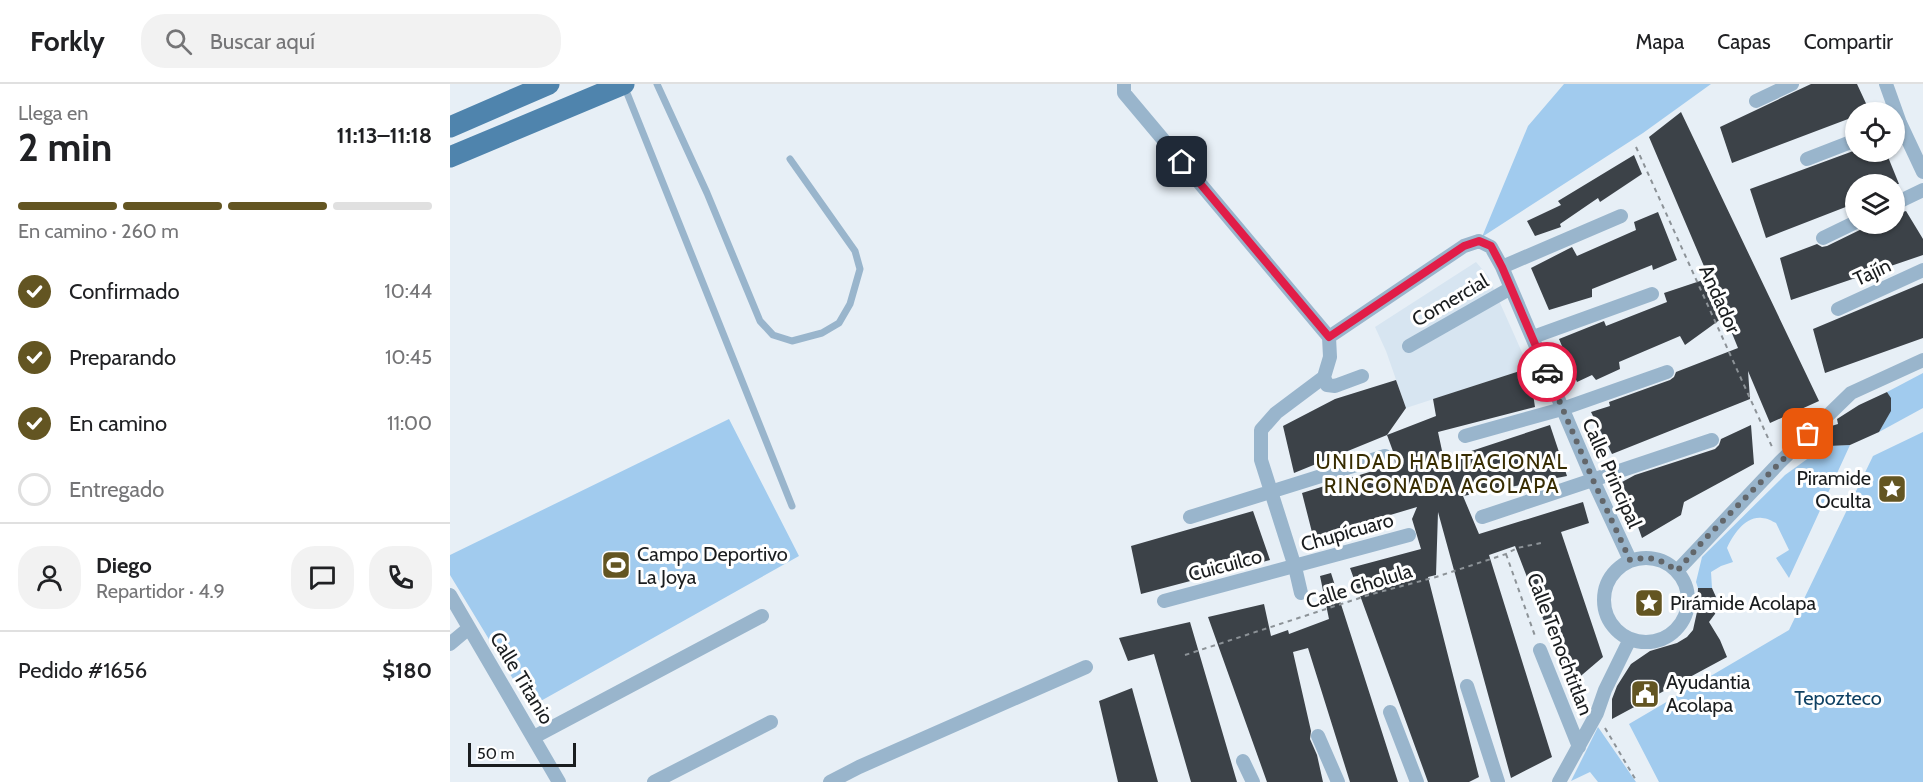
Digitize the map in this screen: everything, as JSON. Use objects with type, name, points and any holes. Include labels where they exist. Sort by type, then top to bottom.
[{"type":"main road","points":[[450,127],[549,84]]},
{"type":"main road","points":[[450,157],[624,84]]},
{"type":"street","points":[[1124,84],[1124,93],[1329,337],[1330,357],[1324,377],[1327,386],[1335,386],[1362,376]]},
{"type":"street","points":[[1756,100],[1792,84]]},
{"type":"street","points":[[1886,84],[1891,102]]},
{"type":"street","points":[[1905,139],[1923,172]]},
{"type":"street","points":[[1807,159],[1845,144]]},
{"type":"street","points":[[1905,199],[1923,190]]},
{"type":"street","points":[[1502,267],[1621,216]]},
{"type":"street","points":[[1823,237],[1845,227]]},
{"type":"street","name":"Calle Principal","points":[[1329,337],[1464,246],[1479,241],[1491,246],[1630,560]]},
{"type":"street","name":"Tajín","points":[[1838,309],[1923,270]]},
{"type":"street","name":"Comercial","points":[[1409,346],[1511,288]]},
{"type":"street","points":[[1533,338],[1652,294]]},
{"type":"street","points":[[1677,571],[1780,462],[1851,393],[1923,360]]},
{"type":"street","points":[[1465,436],[1562,409],[1667,372]]},
{"type":"street","points":[[1302,593],[1261,460],[1261,430],[1276,414],[1324,377]]},
{"type":"street","points":[[1482,517],[1712,440]]},
{"type":"street","points":[[1190,517],[1385,456]]},
{"type":"street","name":"Chupícuaro","points":[[1295,567],[1409,535]]},
{"type":"street","points":[[1647,557],[1664,561],[1677,571],[1687,587],[1688,606],[1681,624],[1667,637],[1649,642],[1630,639],[1614,628],[1605,610],[1605,590],[1614,572],[1630,560],[1647,557]]},
{"type":"street","name":"Cuicuilco","points":[[1164,601],[1295,567]]},
{"type":"street","name":"Calle Titanio","points":[[450,595],[559,782]]},
{"type":"street","points":[[534,737],[762,616]]},
{"type":"street","points":[[450,644],[469,628]]},
{"type":"street","points":[[1559,782],[1597,713],[1605,690],[1630,639]]},
{"type":"street","name":"Calle Tenochtitlan","points":[[1540,650],[1579,747]]},
{"type":"street","points":[[830,782],[1086,666]]},
{"type":"street","points":[[1467,686],[1498,782]]},
{"type":"street","points":[[1390,712],[1418,782]]},
{"type":"street","points":[[654,782],[771,722]]},
{"type":"street","points":[[1318,736],[1338,782]]},
{"type":"street","points":[[1244,761],[1254,782]]},
{"type":"lane","points":[[624,84],[792,506]]},
{"type":"lane","points":[[657,84],[707,193],[760,321],[773,335],[792,341],[822,333],[839,323],[850,304],[860,269],[855,251],[789,159]]},
{"type":"path","name":"Andador","points":[[1636,147],[1780,462]]},
{"type":"path","name":"Calle Cholula","points":[[1185,655],[1372,594],[1436,577],[1506,554],[1517,548],[1541,543]]},
{"type":"path","name":"Calle Tenochtitlan","points":[[1506,554],[1540,650]]},
{"type":"path","points":[[1597,713],[1637,782]]},
{"type":"shaded area","points":[[1476,262],[1488,276],[1529,368],[1406,408],[1375,327]]},
{"type":"green space","points":[[1564,84],[1711,84],[1643,133],[1482,237],[1528,126]]},
{"type":"green space","points":[[1923,373],[1923,408],[1879,432],[1891,407],[1887,392]]},
{"type":"green space","name":"Campo Deportivo La Joya","points":[[729,419],[799,556],[530,707],[450,575],[450,555]]},
{"type":"green space","points":[[1823,429],[1829,446],[1850,445],[1789,578],[1776,558],[1789,550],[1776,523],[1766,518],[1756,518],[1740,527],[1727,548],[1733,562],[1711,572],[1712,588],[1698,588],[1696,582],[1702,557],[1785,475],[1817,452],[1816,434]]},
{"type":"green space","name":"Tepozteco","points":[[1923,432],[1923,782],[1659,782],[1629,724],[1789,630],[1873,456]]},
{"type":"green space","points":[[1598,727],[1636,782],[1598,782],[1590,772],[1571,781]]},
{"type":"building","points":[[1811,84],[1857,84],[1865,102],[1845,102],[1845,120],[1732,163],[1720,127]]},
{"type":"building","points":[[1681,112],[1819,401],[1770,423],[1748,371],[1750,399],[1612,454],[1591,412],[1610,406],[1609,402],[1670,380],[1676,372],[1738,348],[1725,316],[1685,345],[1680,336],[1619,362],[1620,369],[1596,380],[1592,375],[1577,382],[1559,339],[1604,321],[1606,326],[1667,302],[1664,293],[1709,278],[1649,137]]},
{"type":"building","points":[[1845,154],[1845,162],[1890,162],[1895,174],[1845,174],[1845,207],[1766,238],[1750,189]]},
{"type":"building","points":[[1634,155],[1642,174],[1600,202],[1598,198],[1560,224],[1561,227],[1535,236],[1527,221],[1561,205],[1558,201]]},
{"type":"building","points":[[1905,211],[1923,239],[1923,255],[1791,300],[1780,258],[1817,244],[1822,247],[1827,246],[1852,234],[1905,234]]},
{"type":"building","points":[[1658,212],[1677,260],[1653,270],[1652,265],[1592,289],[1592,297],[1549,310],[1531,268],[1572,247],[1577,256],[1636,230],[1634,222]]},
{"type":"building","points":[[1923,283],[1923,338],[1825,373],[1813,329]]},
{"type":"building","points":[[1529,368],[1535,407],[1438,432],[1444,460],[1550,425],[1567,476],[1463,496],[1479,534],[1583,502],[1589,523],[1561,532],[1603,657],[1569,686],[1515,546],[1489,555],[1552,757],[1511,778],[1438,512],[1436,575],[1428,577],[1479,777],[1469,782],[1428,782],[1350,568],[1421,549],[1412,519],[1417,507],[1350,527],[1354,535],[1316,548],[1302,493],[1395,464],[1387,435],[1436,416],[1433,399]]},
{"type":"building","points":[[1396,380],[1406,408],[1387,435],[1294,473],[1283,426],[1335,399]]},
{"type":"building","points":[[1887,392],[1891,398],[1891,411],[1879,432],[1850,445],[1829,446],[1824,432],[1828,427],[1838,424],[1837,419],[1859,405]]},
{"type":"building","points":[[1751,425],[1754,464],[1684,502],[1681,515],[1642,538],[1622,482],[1635,475],[1715,449],[1721,439]]},
{"type":"building","points":[[1253,511],[1270,560],[1141,594],[1131,546]]},
{"type":"building","points":[[1331,573],[1398,782],[1350,782],[1308,648],[1293,652],[1311,731],[1310,739],[1317,755],[1323,782],[1267,782],[1208,617],[1264,604],[1271,636],[1288,630],[1289,634],[1329,619],[1320,576]]},
{"type":"building","points":[[1698,588],[1712,588],[1716,597],[1715,614],[1709,622],[1727,657],[1612,719],[1612,699],[1617,686],[1631,664],[1650,651],[1677,643],[1693,630],[1697,612]]},
{"type":"building","points":[[1190,622],[1237,782],[1191,782],[1154,654],[1128,661],[1119,638]]},
{"type":"building","points":[[1132,688],[1158,782],[1118,782],[1099,701]]},
{"type":"way so far","points":[[1547,372],[1630,560],[1647,557],[1664,561],[1677,571],[1704,540],[1808,434]]},
{"type":"place","name":"Piramide Oculta","points":[[1892,489]]},
{"type":"place","name":"Campo Deportivo La Joya","points":[[616,565]]},
{"type":"place","name":"Pirámide Acolapa","points":[[1649,603]]},
{"type":"place","name":"Ayudantia Acolapa","points":[[1645,694]]},
{"type":"district","name":"UNIDAD HABITACIONAL RINCONADA ACOLAPA","points":[[1442,473]]},
{"type":"route","points":[[1182,162],[1329,337],[1464,246],[1479,241],[1491,246],[1547,372]]}]
